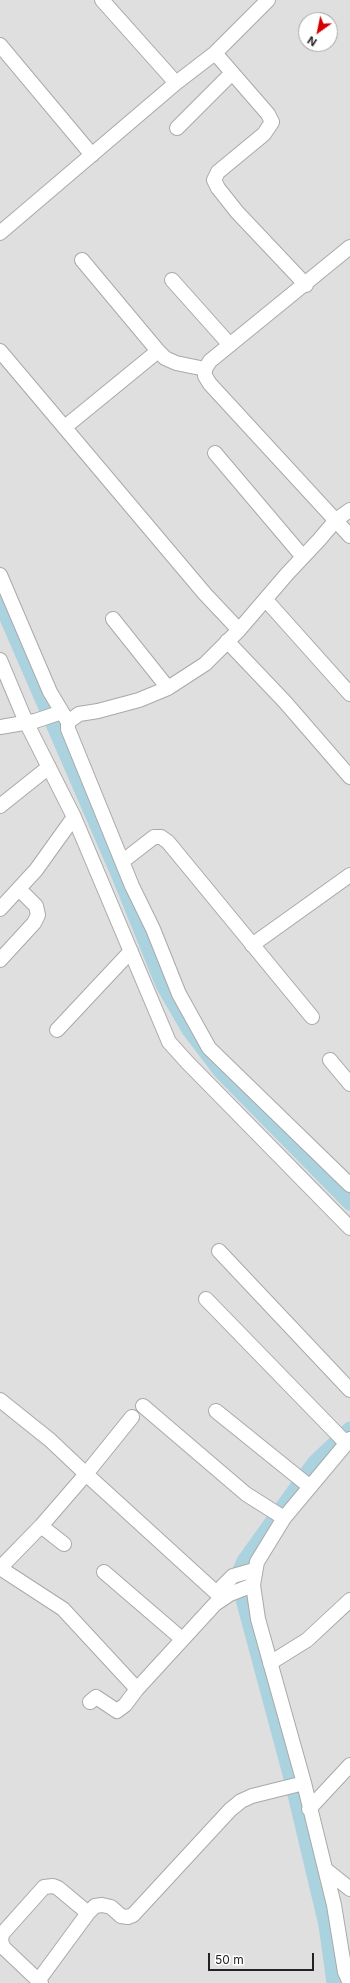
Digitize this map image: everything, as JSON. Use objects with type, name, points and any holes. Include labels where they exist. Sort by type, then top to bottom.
[{"type":"street","points":[[102,0],[176,83]]},
{"type":"street","points":[[0,233],[176,83],[215,53],[268,0]]},
{"type":"street","points":[[0,44],[92,155]]},
{"type":"street","points":[[215,53],[268,114],[272,122],[264,134],[224,166],[218,172],[214,180],[218,188],[237,212],[306,285]]},
{"type":"street","points":[[177,128],[232,73]]},
{"type":"street","points":[[350,248],[210,361],[205,369],[205,376],[210,384],[350,536]]},
{"type":"street","points":[[82,260],[165,358],[176,363],[205,369]]},
{"type":"street","points":[[172,280],[230,346]]},
{"type":"street","points":[[0,351],[205,594],[239,630]]},
{"type":"street","points":[[65,427],[158,351]]},
{"type":"street","points":[[215,453],[303,556]]},
{"type":"street","points":[[0,727],[98,711],[139,700],[168,688],[205,664],[239,630],[336,520],[350,510]]},
{"type":"street","points":[[0,575],[69,737],[86,772],[123,860],[132,886],[153,929],[179,994],[208,1048],[350,1185]]},
{"type":"street","points":[[266,600],[350,694]]},
{"type":"street","points":[[113,619],[168,688]]},
{"type":"street","points":[[227,642],[285,702],[350,777]]},
{"type":"street","points":[[0,660],[30,721],[49,767],[74,817],[170,1042],[187,1062],[350,1228]]},
{"type":"street","points":[[0,806],[49,767]]},
{"type":"street","points":[[0,909],[36,870],[74,817]]},
{"type":"street","points":[[123,860],[146,841],[154,837],[161,837],[168,842],[312,1017]]},
{"type":"street","points":[[252,945],[350,876]]},
{"type":"street","points":[[0,960],[34,923],[38,915],[36,906],[19,889]]},
{"type":"street","points":[[57,1030],[131,951]]},
{"type":"street","points":[[330,1060],[350,1084]]},
{"type":"street","points":[[219,1251],[350,1390]]},
{"type":"street","points":[[206,1299],[344,1438],[307,1484],[278,1514],[257,1562],[250,1586],[270,1663],[295,1786],[309,1809],[334,1905],[345,1972],[350,1983]]},
{"type":"street","points":[[0,1400],[50,1440],[86,1474],[226,1596]]},
{"type":"street","points":[[143,1406],[246,1494],[278,1514]]},
{"type":"street","points":[[216,1410],[307,1484]]},
{"type":"street","points":[[132,1417],[86,1474],[41,1526],[0,1568],[63,1609],[136,1689]]},
{"type":"street","points":[[41,1526],[64,1544]]},
{"type":"street","points":[[226,1596],[222,1586],[233,1576],[254,1570]]},
{"type":"street","points":[[104,1572],[182,1639]]},
{"type":"street","points":[[90,1702],[96,1697],[117,1711],[125,1705],[136,1689],[182,1639],[226,1596],[250,1586]]},
{"type":"street","points":[[270,1663],[307,1640],[350,1600]]},
{"type":"street","points":[[309,1809],[350,1766]]},
{"type":"street","points":[[88,1913],[58,1888],[52,1886],[44,1888],[2,1934],[1,1942],[4,1948],[40,1982],[88,1913],[95,1906],[102,1904],[111,1907],[121,1916],[128,1917],[133,1915],[230,1810],[241,1801],[252,1796],[295,1786]]},
{"type":"street","points":[[325,1869],[350,1889]]},
{"type":"shaded area","points":[[0,0],[350,0],[350,1983],[0,1983]]},
{"type":"waterway","points":[[0,602],[119,876],[163,985],[189,1030],[221,1072],[350,1203]]},
{"type":"waterway","points":[[334,1983],[326,1925],[291,1778],[237,1577],[244,1561],[314,1463],[350,1429]]}]
